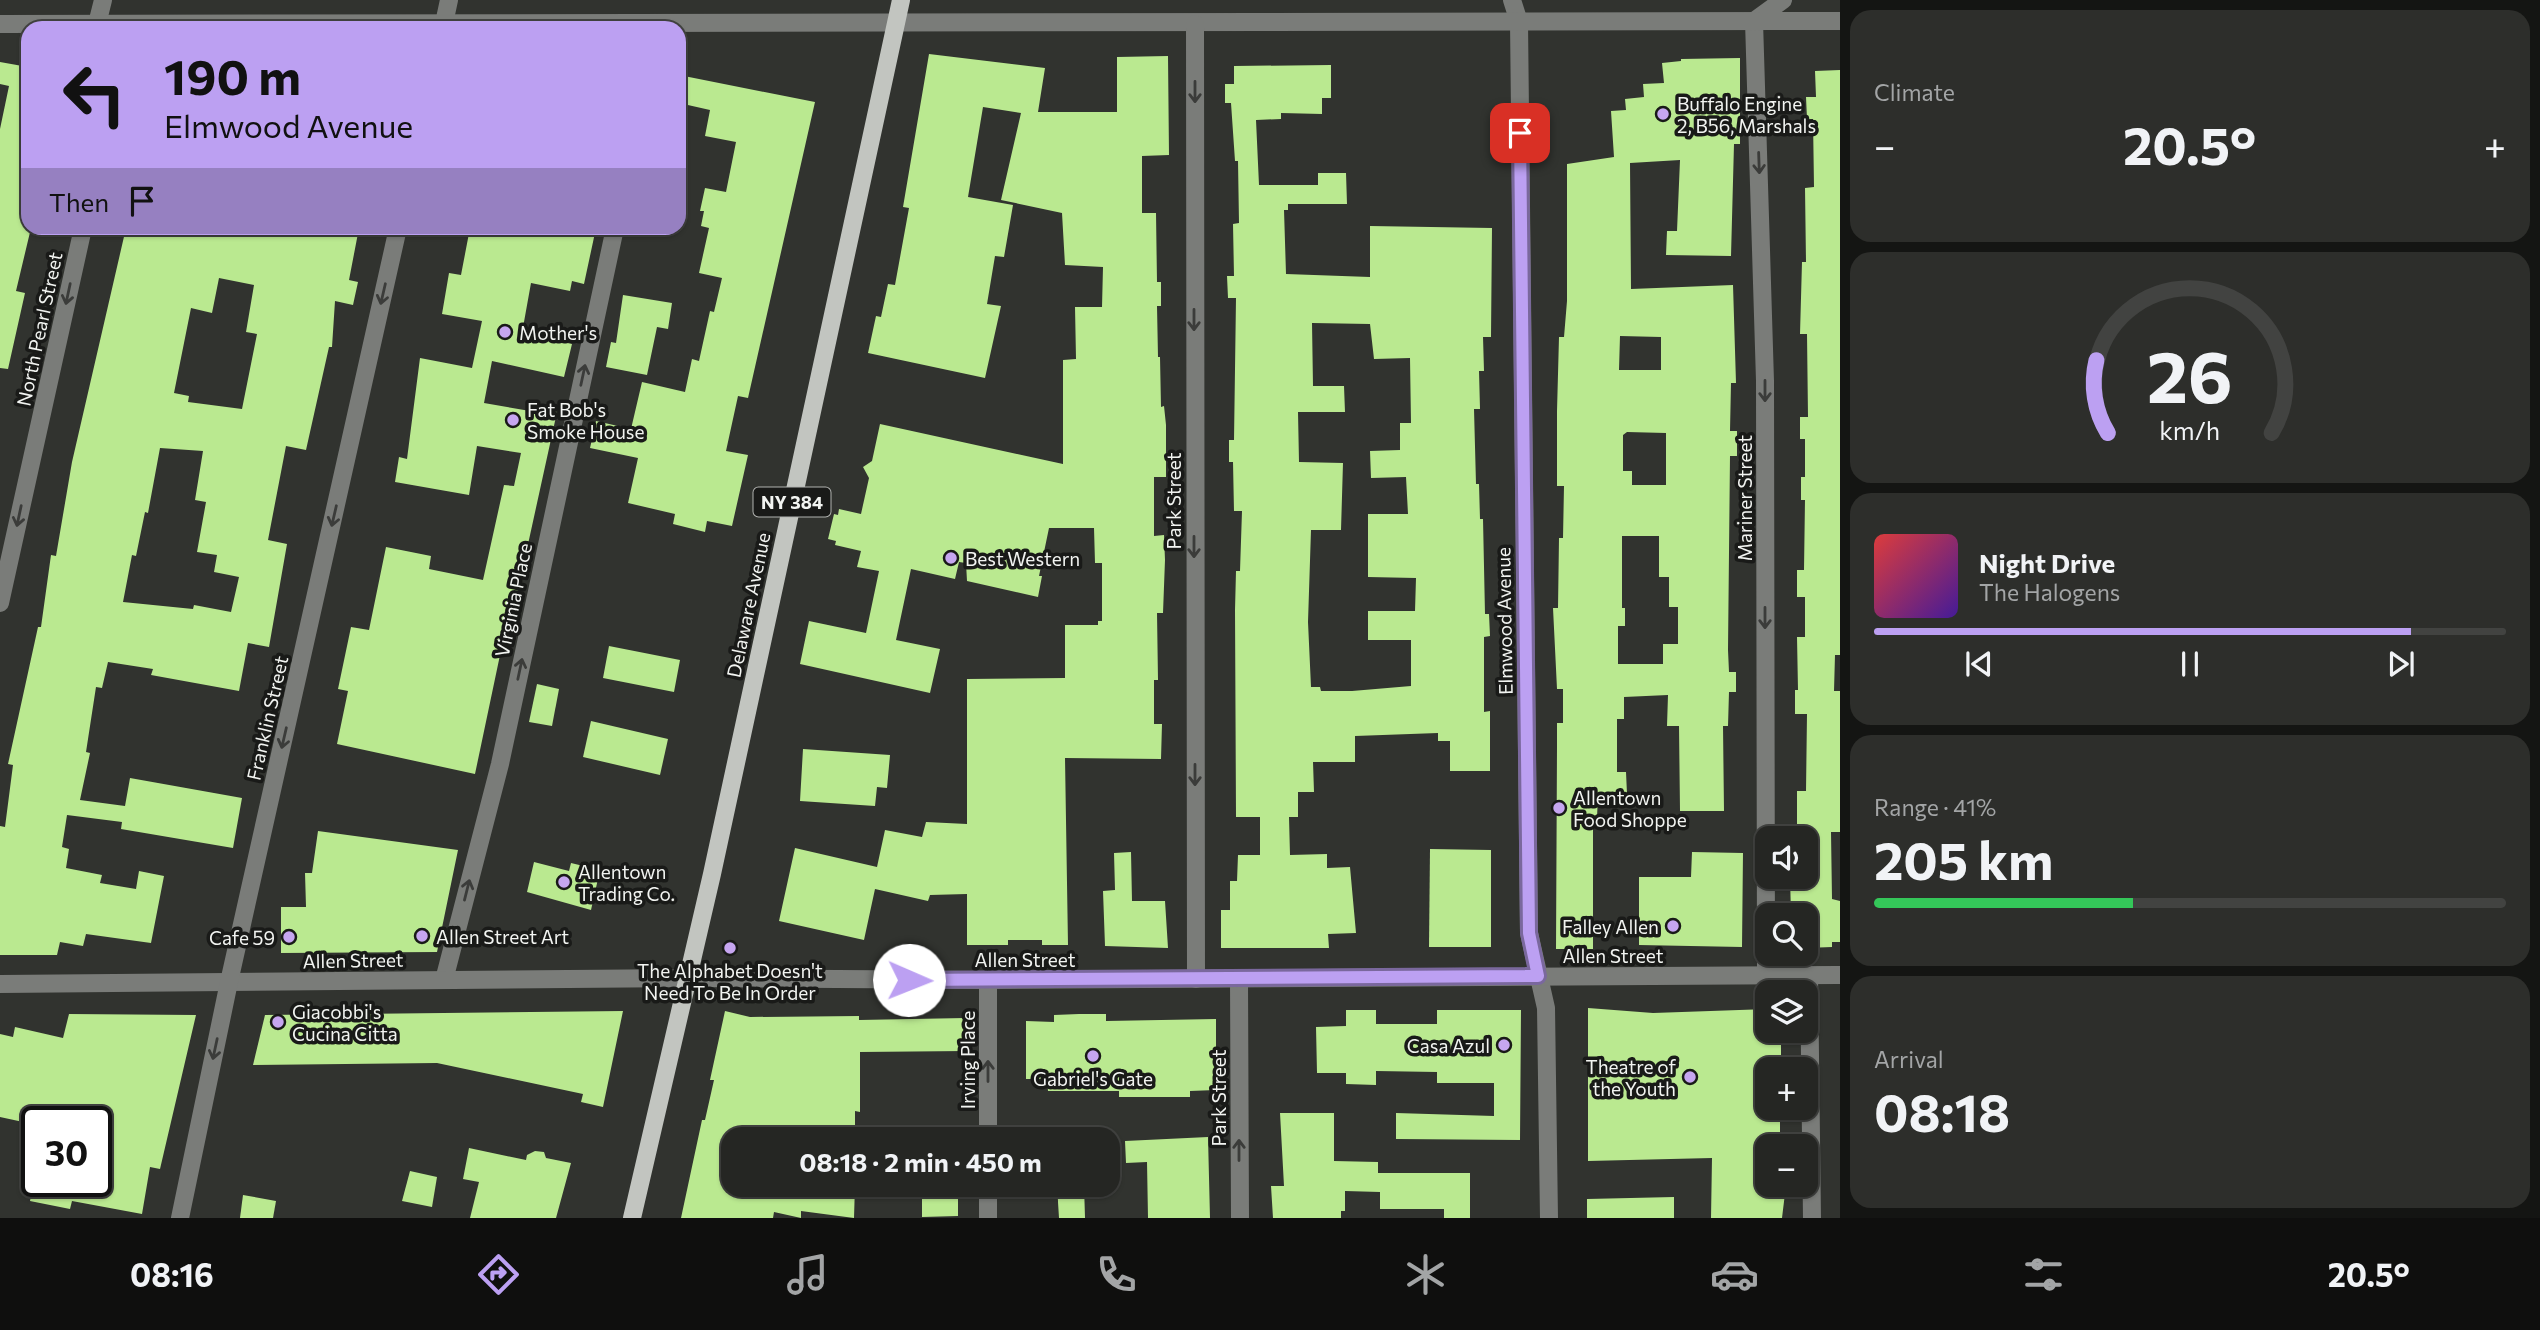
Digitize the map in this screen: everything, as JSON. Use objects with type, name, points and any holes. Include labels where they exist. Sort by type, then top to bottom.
[{"type":"main road","name":"Delaware Avenue","points":[[632,1218],[688,978],[901,0]]},
{"type":"street","points":[[98,21],[103,0]]},
{"type":"street","points":[[444,21],[449,0]]},
{"type":"street","name":"Elmwood Avenue","points":[[1512,0],[1519,22],[1529,933],[1546,1008],[1549,1218]]},
{"type":"street","points":[[1754,21],[1783,0]]},
{"type":"street","name":"Mariner Street","points":[[1754,21],[1765,381],[1766,975]]},
{"type":"street","points":[[686,26],[1840,21]]},
{"type":"street","points":[[0,24],[21,24]]},
{"type":"street","name":"Park Street","points":[[1195,24],[1196,979]]},
{"type":"street","name":"North Pearl Street","points":[[0,603],[81,235]]},
{"type":"street","name":"Franklin Street","points":[[180,1218],[229,982],[396,235]]},
{"type":"street","name":"Virginia Place","points":[[444,980],[500,764],[613,235]]},
{"type":"street","points":[[1809,975],[1812,1218]]},
{"type":"street","name":"Allen Street","points":[[0,984],[688,978],[988,980],[1840,975]]},
{"type":"street","name":"Park Street","points":[[1239,979],[1240,1218]]},
{"type":"street","name":"Irving Place","points":[[988,980],[988,1127]]},
{"type":"street","points":[[988,1197],[988,1218]]},
{"type":"building","points":[[929,54],[1045,68],[1038,112],[1117,112],[1117,57],[1168,56],[1169,155],[1142,156],[1142,213],[1156,213],[1157,282],[1161,282],[1161,306],[1157,306],[1158,357],[1161,407],[1164,406],[1166,425],[1166,477],[1154,477],[1154,536],[1164,535],[1165,560],[1163,613],[1157,613],[1158,680],[1154,680],[1154,724],[1162,724],[1161,759],[1065,758],[1068,945],[1042,945],[1042,940],[1008,940],[1008,945],[967,945],[967,894],[930,895],[928,901],[875,889],[864,940],[779,921],[795,848],[877,867],[885,830],[922,837],[926,822],[967,824],[967,679],[1065,678],[1065,625],[1098,625],[1098,621],[1102,621],[1102,563],[1095,563],[1094,528],[1049,528],[1039,576],[1042,576],[1038,597],[967,581],[966,563],[959,562],[955,579],[911,569],[896,640],[940,649],[930,693],[800,664],[809,621],[866,633],[879,571],[857,567],[861,551],[835,545],[836,541],[828,539],[834,514],[838,515],[839,509],[861,514],[869,478],[863,467],[872,461],[880,424],[1063,464],[1063,360],[1076,359],[1075,307],[1102,307],[1103,267],[1065,265],[1062,213],[1001,200],[1021,113],[983,107],[968,197],[1013,205],[1004,257],[995,256],[987,304],[1001,306],[985,378],[868,353],[876,316],[881,317],[888,284],[895,285],[909,208],[903,207]]},
{"type":"building","points":[[1740,58],[1740,144],[1734,144],[1731,256],[1666,255],[1667,231],[1677,231],[1680,160],[1630,163],[1631,289],[1733,285],[1736,383],[1731,383],[1730,431],[1737,431],[1737,456],[1730,456],[1728,650],[1729,672],[1736,672],[1736,692],[1729,692],[1728,726],[1723,726],[1724,811],[1680,811],[1679,726],[1667,726],[1668,695],[1624,697],[1624,719],[1617,719],[1617,772],[1626,772],[1627,794],[1598,794],[1597,818],[1593,818],[1593,949],[1556,949],[1557,723],[1563,723],[1563,689],[1557,689],[1553,608],[1558,608],[1559,538],[1563,538],[1564,486],[1557,486],[1557,411],[1559,337],[1564,337],[1567,301],[1567,164],[1614,157],[1611,111],[1626,110],[1625,99],[1644,97],[1643,84],[1664,83],[1662,63],[1681,59]],"holes":[[[1620,336],[1661,337],[1661,370],[1619,370]],[[1627,432],[1666,433],[1666,485],[1632,485],[1632,471],[1623,471],[1623,435]],[[1622,536],[1659,536],[1659,577],[1669,577],[1669,607],[1678,607],[1678,644],[1663,644],[1663,664],[1618,664],[1618,626],[1625,626],[1625,608],[1622,608]]]},
{"type":"building","points":[[0,62],[21,66],[21,235],[29,235],[16,291],[25,293],[8,369],[0,368],[0,129],[9,86],[0,84]]},
{"type":"building","points":[[1331,65],[1331,98],[1322,98],[1322,114],[1281,113],[1281,119],[1256,120],[1259,185],[1318,185],[1318,173],[1346,173],[1347,204],[1288,204],[1288,210],[1284,210],[1286,274],[1370,277],[1370,226],[1492,228],[1491,337],[1483,337],[1484,371],[1479,371],[1480,409],[1474,409],[1476,484],[1479,484],[1480,519],[1483,519],[1485,614],[1489,614],[1490,636],[1484,637],[1484,712],[1490,711],[1490,771],[1450,771],[1450,741],[1438,741],[1438,733],[1355,736],[1355,762],[1313,762],[1314,792],[1298,792],[1298,817],[1289,817],[1290,855],[1327,854],[1327,868],[1350,867],[1356,933],[1328,934],[1329,948],[1221,948],[1221,910],[1230,910],[1230,881],[1237,881],[1238,855],[1260,855],[1260,817],[1236,817],[1235,610],[1236,571],[1240,571],[1242,511],[1234,511],[1233,462],[1229,462],[1229,440],[1234,440],[1236,298],[1228,298],[1227,276],[1234,276],[1233,224],[1239,223],[1238,161],[1235,161],[1231,103],[1225,103],[1225,84],[1234,84],[1234,66]],"holes":[[[1312,323],[1370,324],[1374,359],[1410,358],[1411,423],[1400,423],[1400,450],[1370,451],[1371,478],[1406,477],[1408,514],[1368,514],[1368,577],[1416,578],[1415,611],[1368,611],[1368,640],[1411,640],[1411,686],[1321,691],[1320,687],[1311,687],[1308,622],[1311,530],[1341,530],[1343,463],[1299,462],[1298,412],[1345,412],[1344,386],[1313,386]]]},
{"type":"building","points":[[1840,70],[1840,655],[1835,655],[1834,691],[1840,691],[1840,832],[1831,832],[1832,899],[1840,901],[1840,942],[1832,942],[1832,947],[1818,948],[1818,903],[1791,903],[1790,889],[1818,889],[1818,826],[1797,826],[1797,791],[1806,791],[1807,714],[1795,714],[1795,690],[1798,690],[1797,637],[1805,637],[1805,597],[1797,597],[1797,570],[1804,570],[1805,500],[1801,500],[1801,477],[1805,477],[1805,439],[1800,439],[1800,417],[1808,417],[1807,334],[1800,334],[1802,262],[1806,262],[1805,188],[1814,187],[1813,119],[1807,119],[1806,97],[1816,97],[1815,71]]},
{"type":"building","points":[[686,76],[815,102],[748,398],[738,396],[726,451],[748,455],[732,526],[707,521],[705,532],[673,524],[675,514],[628,503],[638,458],[590,448],[596,421],[631,429],[642,382],[685,392],[692,359],[699,361],[710,311],[714,312],[722,278],[699,273],[709,228],[701,226],[704,211],[700,211],[705,188],[726,192],[736,142],[705,136],[710,110],[686,105]]},
{"type":"building","points":[[124,235],[358,235],[349,280],[358,282],[353,305],[335,301],[332,347],[329,347],[306,450],[286,446],[268,540],[287,544],[269,647],[248,643],[239,691],[151,675],[153,669],[108,662],[102,688],[96,687],[86,752],[90,753],[80,800],[125,806],[130,778],[242,798],[233,848],[121,829],[122,822],[67,815],[62,847],[69,849],[66,868],[102,875],[100,883],[136,889],[139,871],[164,876],[151,943],[86,934],[83,946],[60,942],[57,955],[0,955],[0,826],[5,827],[13,765],[8,764],[38,627],[41,627],[51,555],[56,556],[72,462]],"holes":[[[219,278],[254,285],[246,332],[257,334],[242,409],[188,402],[189,396],[174,393],[191,308],[212,313]],[[160,448],[203,451],[195,500],[206,502],[197,552],[217,555],[214,572],[239,577],[231,612],[194,605],[193,609],[123,602],[132,555],[136,556],[145,512],[148,513]]]},
{"type":"building","points":[[469,235],[594,235],[584,284],[572,281],[570,291],[531,283],[522,333],[572,344],[564,377],[492,361],[484,403],[530,411],[531,406],[557,412],[516,599],[512,598],[475,774],[337,744],[348,691],[338,689],[351,627],[369,630],[386,547],[431,556],[429,569],[483,580],[504,485],[514,486],[521,453],[477,446],[469,495],[395,482],[399,457],[407,459],[420,358],[472,368],[482,321],[442,314],[449,273],[461,275]]},
{"type":"building","points":[[623,295],[672,303],[668,329],[657,327],[647,375],[606,367],[611,342],[616,343]]},
{"type":"building","points":[[609,646],[680,660],[674,692],[603,678]]},
{"type":"building","points":[[537,684],[559,689],[552,726],[529,722]]},
{"type":"building","points":[[591,721],[668,739],[660,775],[583,757]]},
{"type":"building","points":[[803,749],[890,755],[887,788],[877,787],[875,806],[800,801]]},
{"type":"building","points":[[318,831],[458,850],[437,952],[281,953],[281,907],[306,907],[305,873],[312,873]]},
{"type":"building","points":[[1430,849],[1491,850],[1491,947],[1429,947]]},
{"type":"building","points":[[1131,852],[1132,901],[1165,901],[1168,948],[1105,946],[1103,891],[1115,890],[1114,853]]},
{"type":"building","points":[[1692,852],[1743,853],[1742,947],[1639,945],[1639,877],[1691,877]]},
{"type":"building","name":"Allentown Trading Co.","points":[[534,862],[569,871],[571,863],[600,870],[591,910],[527,892]]},
{"type":"building","points":[[1588,1008],[1653,1013],[1755,1009],[1755,1043],[1781,1043],[1781,1057],[1755,1057],[1755,1120],[1780,1120],[1780,1134],[1755,1134],[1755,1197],[1785,1197],[1782,1218],[1711,1218],[1712,1158],[1588,1161]]},
{"type":"building","points":[[1346,1010],[1376,1010],[1376,1024],[1437,1024],[1437,1010],[1521,1010],[1520,1140],[1396,1139],[1396,1113],[1494,1116],[1494,1083],[1437,1083],[1437,1072],[1376,1071],[1376,1085],[1346,1084],[1346,1073],[1317,1073],[1316,1027],[1346,1026]]},
{"type":"building","points":[[623,1011],[603,1107],[581,1102],[583,1094],[437,1063],[253,1065],[265,1015]]},
{"type":"building","points":[[725,1011],[750,1017],[859,1016],[859,1020],[965,1018],[966,1051],[860,1052],[860,1112],[855,1111],[855,1127],[721,1127],[721,1197],[855,1197],[854,1218],[801,1211],[801,1218],[774,1212],[773,1218],[681,1218],[702,1120],[705,1120],[714,1080],[710,1080]]},
{"type":"building","points":[[69,1014],[196,1015],[160,1169],[150,1167],[142,1214],[72,1201],[70,1209],[30,1201],[31,1197],[112,1197],[112,1106],[21,1106],[21,1122],[0,1117],[0,1034],[13,1037],[15,1027],[63,1038]]},
{"type":"building","points":[[1106,1014],[1106,1021],[1216,1019],[1216,1090],[1190,1091],[1190,1097],[1119,1097],[1119,1091],[1048,1091],[1047,1079],[1026,1079],[1026,1021],[1054,1022],[1054,1015]]},
{"type":"building","points":[[1280,1113],[1334,1113],[1334,1161],[1378,1162],[1378,1173],[1470,1173],[1470,1218],[1444,1218],[1444,1209],[1380,1209],[1380,1192],[1345,1191],[1345,1211],[1341,1211],[1341,1218],[1273,1218],[1271,1186],[1284,1186]]},
{"type":"building","points":[[1208,1137],[1210,1218],[1148,1218],[1147,1162],[1126,1163],[1125,1141]]},
{"type":"building","points":[[469,1148],[526,1160],[527,1155],[535,1151],[544,1152],[546,1158],[571,1163],[556,1218],[470,1218],[479,1182],[463,1179]]},
{"type":"building","points":[[410,1171],[437,1177],[432,1207],[402,1201]]},
{"type":"building","points":[[243,1195],[276,1201],[273,1218],[240,1218]]},
{"type":"building","points":[[922,1197],[958,1197],[958,1216],[922,1217]]},
{"type":"building","points":[[1058,1197],[1084,1197],[1085,1218],[1059,1218]]},
{"type":"building","points":[[1674,1197],[1674,1218],[1587,1218],[1587,1199]]},
{"type":"place","name":"Buffalo Engine 2, B56, Marshals","points":[[1663,114]]},
{"type":"place","name":"Mother's","points":[[505,332]]},
{"type":"place","name":"Fat Bob's Smoke House","points":[[513,420]]},
{"type":"place","name":"Best Western","points":[[951,558]]},
{"type":"place","name":"Allentown Food Shoppe","points":[[1559,808]]},
{"type":"place","name":"Allentown Trading Co.","points":[[564,882]]},
{"type":"place","name":"Falley Allen","points":[[1673,926]]},
{"type":"place","name":"Allen Street Art","points":[[422,936]]},
{"type":"place","name":"Cafe 59","points":[[289,937]]},
{"type":"place","name":"The Alphabet Doesn't Need To Be In Order","points":[[730,948]]},
{"type":"place","name":"Giacobbi's Cucina Citta","points":[[278,1022]]},
{"type":"place","name":"Casa Azul","points":[[1504,1045]]},
{"type":"place","name":"Gabriel's Gate","points":[[1093,1056]]},
{"type":"place","name":"Theatre of the Youth","points":[[1690,1077]]},
{"type":"route","points":[[909,980],[1538,976],[1529,933],[1520,133]]}]
